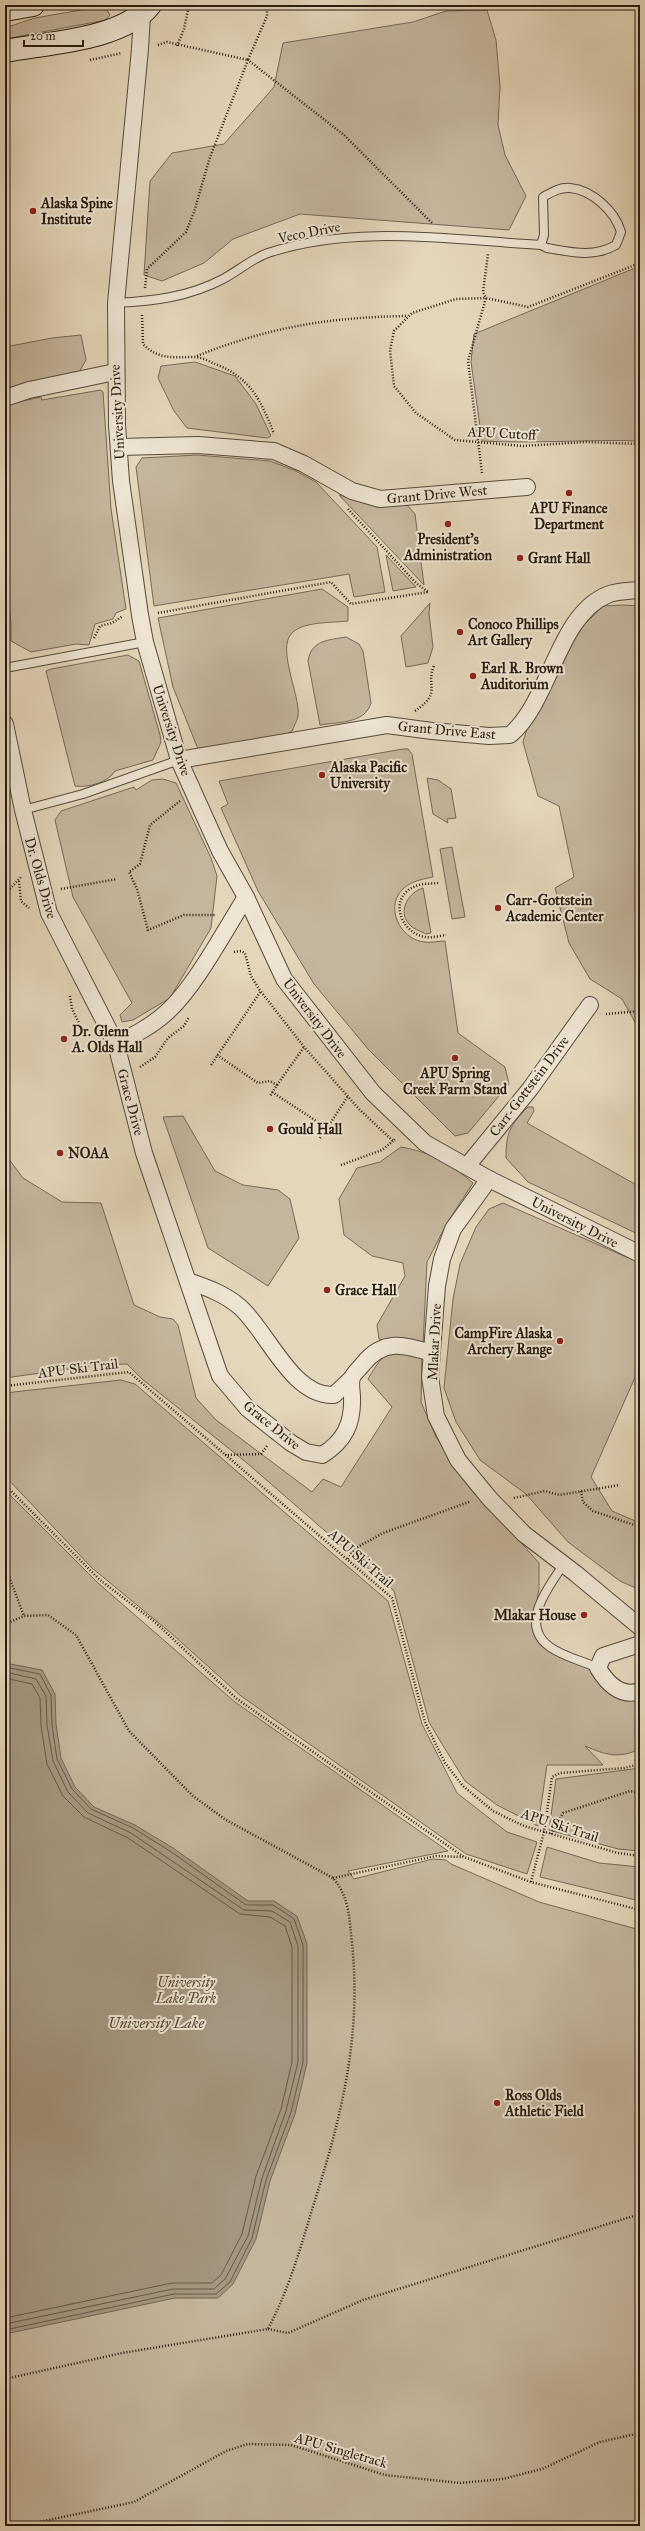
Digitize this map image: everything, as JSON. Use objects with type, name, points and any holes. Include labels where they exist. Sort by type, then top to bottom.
[{"type":"main road","points":[[5,10],[33,5]]},
{"type":"main road","points":[[5,51],[107,32],[144,8]]},
{"type":"street","name":"University Drive","points":[[144,8],[116,303],[115,372],[121,482],[140,615],[145,642],[179,760],[220,851],[246,897],[284,979],[373,1093],[425,1143],[489,1179],[640,1254]]},
{"type":"street","points":[[5,398],[29,390],[115,372]]},
{"type":"street","name":"Grant Drive West","points":[[119,447],[198,445],[274,451],[304,464],[352,491],[380,499],[422,497],[526,487]]},
{"type":"street","name":"Grant Drive East","points":[[179,760],[387,725],[439,732],[489,736],[510,735],[527,716],[576,620],[589,605],[608,594],[640,590]]},
{"type":"street","name":"Dr. Olds Drive","points":[[5,724],[23,810],[49,913],[116,1044]]},
{"type":"street","points":[[116,1044],[145,1030],[168,1012],[196,975],[246,897]]},
{"type":"street","name":"Carr-Gottstein Drive","points":[[467,1166],[530,1089],[590,1005]]},
{"type":"street","name":"Grace Drive","points":[[116,1044],[144,1154],[220,1376],[248,1409],[306,1452],[315,1455],[322,1455],[334,1448],[346,1435],[352,1416],[351,1379]]},
{"type":"street","name":"Mlakar Drive","points":[[489,1179],[453,1229],[442,1259],[437,1286],[430,1377],[436,1416],[458,1460],[490,1499],[524,1534],[564,1564],[640,1627]]},
{"type":"street","points":[[188,1281],[213,1290],[239,1307],[267,1338],[289,1372],[306,1386],[326,1396],[334,1395],[351,1379],[378,1348],[401,1345],[431,1353]]},
{"type":"street","points":[[640,1644],[604,1656],[598,1668],[610,1685],[622,1692],[640,1691]]},
{"type":"lane","name":"Veco Drive","points":[[116,303],[143,302],[186,295],[223,279],[267,254],[332,239],[390,236],[541,245],[583,254],[600,252],[616,245],[621,232],[614,216],[596,200],[581,191],[570,188],[556,190],[543,197],[544,235],[541,245]]},
{"type":"lane","points":[[5,668],[145,642]]},
{"type":"lane","points":[[23,810],[83,794],[179,760]]},
{"type":"lane","points":[[564,1564],[541,1598],[536,1626],[542,1640],[551,1648],[598,1668]]},
{"type":"path","points":[[177,46],[184,29],[189,5]]},
{"type":"path","points":[[267,5],[267,16],[210,157],[189,225],[176,243],[161,254],[147,269],[141,330],[143,344],[151,352],[170,358],[196,356],[239,339],[296,325],[362,316],[409,316]]},
{"type":"path","points":[[167,42],[177,46],[248,60],[344,135],[448,240]]},
{"type":"path","points":[[484,490],[468,361],[486,298],[483,292],[489,242]]},
{"type":"path","name":"APU Cutoff","points":[[640,263],[528,307],[486,298],[456,299],[412,313],[394,331],[390,350],[394,386],[416,413],[455,440],[523,446],[586,442],[640,444]]},
{"type":"path","points":[[196,356],[233,371],[243,378],[264,409],[276,440]]},
{"type":"path","points":[[87,653],[100,626],[112,623],[122,616],[140,615],[331,582],[351,604],[428,592],[416,583],[343,504]]},
{"type":"path","points":[[409,713],[420,707],[433,690],[431,673],[434,666]]},
{"type":"path","points":[[193,790],[150,825],[140,864],[129,872],[137,889],[148,930],[184,915],[214,914],[225,930]]},
{"type":"path","points":[[43,892],[117,879]]},
{"type":"path","points":[[19,881],[21,901],[31,909]]},
{"type":"path","points":[[438,883],[416,886],[407,892],[401,902],[401,918],[404,925],[418,934],[426,937],[446,935]]},
{"type":"path","points":[[226,954],[241,950],[245,954],[251,976],[304,1047],[348,1096],[393,1141]]},
{"type":"path","points":[[211,1065],[261,991]]},
{"type":"path","points":[[590,1005],[603,1014],[640,1011]]},
{"type":"path","points":[[123,1074],[138,1069],[155,1057],[168,1038],[184,1026],[191,1014]]},
{"type":"path","points":[[270,1096],[304,1047]]},
{"type":"path","points":[[218,1055],[258,1083],[270,1081],[277,1085]]},
{"type":"path","points":[[272,1092],[327,1128]]},
{"type":"path","points":[[320,1138],[348,1096]]},
{"type":"path","points":[[341,1165],[382,1150],[407,1126]]},
{"type":"path","name":"APU Ski Trail","points":[[5,1386],[129,1372],[392,1598],[425,1722],[445,1763],[463,1786],[493,1811],[524,1826],[618,1853],[640,1856]]},
{"type":"path","points":[[225,1455],[261,1454],[278,1432]]},
{"type":"path","points":[[5,1485],[100,1580],[155,1622],[236,1699],[464,1857],[531,1882],[640,1910]]},
{"type":"path","points":[[581,1491],[583,1502],[593,1511],[640,1527]]},
{"type":"path","points":[[5,1566],[24,1616]]},
{"type":"path","points":[[5,1624],[24,1616],[48,1615],[76,1635],[129,1731],[193,1796],[226,1820],[333,1878],[344,1891],[349,1910],[355,2006],[347,2084],[333,2145],[285,2297],[268,2329]]},
{"type":"path","points":[[531,1882],[544,1832],[552,1777],[560,1773],[624,1768],[640,1764]]},
{"type":"path","points":[[551,1834],[563,1813],[630,1791],[640,1792]]},
{"type":"path","points":[[333,1878],[436,1856],[464,1857]]},
{"type":"path","points":[[5,2379],[122,2353],[268,2329],[288,2333],[364,2300],[640,2214]]},
{"type":"path","name":"APU Singletrack","points":[[20,2526],[134,2502],[226,2451],[248,2444],[291,2445],[385,2474],[460,2482],[503,2479],[542,2469],[600,2442],[640,2433]]},
{"type":"green space","points":[[259,5],[304,5],[275,10]]},
{"type":"green space","points":[[477,5],[497,5],[487,10],[496,40],[500,87],[498,125],[505,155],[526,196],[509,230],[300,214],[233,239],[204,263],[162,281],[144,275],[150,181],[172,153],[224,144],[274,87],[283,43],[413,22],[446,11],[486,10]]},
{"type":"green space","points":[[104,6],[110,15],[106,20],[5,39],[5,28],[35,18]]},
{"type":"green space","points":[[640,266],[640,441],[482,441],[471,362],[474,334]]},
{"type":"green space","points":[[81,335],[86,360],[78,374],[5,388],[5,347],[52,338]]},
{"type":"green space","points":[[195,362],[235,376],[256,404],[271,436],[267,438],[187,428],[174,411],[158,378],[161,366]]},
{"type":"green space","points":[[101,390],[103,392],[111,509],[126,609],[116,613],[113,619],[95,624],[89,645],[76,644],[31,652],[11,641],[11,623],[5,575],[5,405],[41,397],[42,400]]},
{"type":"green space","points":[[197,455],[270,461],[296,471],[316,482],[377,547],[385,592],[354,597],[349,574],[154,606],[136,467],[142,458]]},
{"type":"green space","points":[[339,495],[373,503],[407,505],[415,514],[424,585]]},
{"type":"green space","points":[[386,555],[416,587],[393,591]]},
{"type":"green space","points":[[322,589],[348,607],[348,621],[318,623],[304,626],[292,633],[288,640],[288,661],[298,708],[298,718],[292,731],[278,739],[198,749],[173,687],[158,618]]},
{"type":"green space","points":[[430,603],[429,614],[433,647],[428,663],[406,667],[401,636]]},
{"type":"green space","points":[[603,606],[640,606],[640,1031],[622,999],[590,979],[569,943],[555,888],[574,877],[559,806],[538,796],[523,742],[527,729],[575,634]]},
{"type":"green space","points":[[346,637],[359,644],[363,651],[371,703],[368,710],[357,718],[350,721],[320,725],[308,661],[310,654],[317,645],[322,642]]},
{"type":"green space","points":[[128,655],[139,661],[161,742],[153,760],[115,771],[108,778],[92,785],[75,786],[46,671]]},
{"type":"green space","points":[[408,749],[412,754],[433,877],[410,884],[398,895],[395,903],[397,920],[401,928],[415,940],[424,942],[445,941],[458,1033],[505,1067],[509,1084],[468,1133],[455,1136],[368,1049],[314,984],[258,891],[221,808],[228,804],[219,781]]},
{"type":"green space","points":[[427,778],[438,780],[451,789],[456,818],[447,819],[448,823],[433,814]]},
{"type":"green space","points":[[163,779],[176,783],[211,858],[217,876],[211,928],[170,998],[133,1020],[122,1022],[120,1015],[132,1003],[73,897],[55,820],[61,811],[134,787],[136,790],[152,780]]},
{"type":"green space","points":[[452,847],[465,917],[452,919],[440,849]]},
{"type":"green space","points":[[423,888],[431,933],[426,934],[411,926],[404,913],[404,908],[409,898],[413,893]]},
{"type":"green space","points":[[528,1107],[533,1107],[534,1111],[527,1123],[640,1187],[640,1235],[528,1182],[506,1158],[507,1142],[510,1130],[513,1124]]},
{"type":"green space","points":[[183,1116],[215,1171],[243,1185],[278,1190],[290,1199],[299,1238],[268,1286],[208,1248],[163,1117]]},
{"type":"green space","points":[[401,1147],[422,1152],[440,1159],[456,1169],[473,1183],[447,1223],[427,1262],[423,1345],[379,1339],[377,1325],[405,1276],[403,1263],[372,1256],[344,1235],[339,1199],[357,1168],[380,1162]]},
{"type":"green space","points":[[5,1154],[23,1178],[62,1202],[101,1203],[134,1305],[160,1317],[173,1319],[178,1325],[196,1398],[216,1420],[312,1492],[323,1479],[341,1487],[392,1407],[368,1379],[379,1361],[389,1354],[422,1356],[421,1402],[436,1437],[465,1479],[539,1563],[539,1588],[533,1627],[546,1649],[593,1671],[640,1697],[640,1749],[625,1754],[612,1755],[599,1752],[585,1746],[603,1765],[547,1765],[538,1826],[497,1805],[465,1781],[429,1722],[394,1591],[247,1463],[142,1379],[127,1364],[97,1365],[5,1378]]},
{"type":"green space","points":[[503,1203],[640,1263],[640,1366],[591,1477],[612,1511],[640,1523],[640,1590],[620,1581],[568,1542],[526,1494],[480,1460],[456,1422],[444,1388],[453,1299],[460,1264],[476,1227],[489,1209]]},
{"type":"green space","points":[[121,1380],[135,1384],[388,1601],[422,1724],[457,1793],[507,1832],[537,1842],[527,1874],[466,1854],[241,1696],[171,1633],[92,1568],[5,1476],[5,1393]]},
{"type":"green space","name":"University Lake Park","points":[[5,1487],[11,1496],[98,1583],[235,1702],[448,1851],[348,1871],[354,1879],[433,1859],[446,1860],[451,1864],[539,1902],[640,1930],[640,2526],[5,2526]]},
{"type":"green space","points":[[640,1768],[640,1851],[618,1849],[549,1830],[556,1779]]},
{"type":"green space","points":[[547,1847],[599,1863],[640,1867],[640,1901],[540,1877]]},
{"type":"water","name":"University Lake","points":[[5,1663],[42,1670],[55,1694],[56,1724],[61,1758],[75,1787],[94,1807],[135,1825],[173,1848],[248,1901],[274,1901],[297,1916],[307,1944],[307,2063],[295,2114],[270,2181],[256,2239],[233,2284],[218,2298],[175,2298],[5,2334]]},
{"type":"place","name":"Alaska Spine Institute","points":[[33,211]]},
{"type":"place","name":"APU Finance Department","points":[[569,493]]},
{"type":"place","name":"President's Administration","points":[[448,524]]},
{"type":"place","name":"Grant Hall","points":[[520,558]]},
{"type":"place","name":"Conoco Phillips Art Gallery","points":[[460,632]]},
{"type":"place","name":"Earl R. Brown Auditorium","points":[[473,676]]},
{"type":"place","name":"Alaska Pacific University","points":[[322,775]]},
{"type":"place","name":"Carr-Gottstein Academic Center","points":[[498,908]]},
{"type":"place","name":"Dr. Glenn A. Olds Hall","points":[[64,1039]]},
{"type":"place","name":"APU Spring Creek Farm Stand","points":[[455,1058]]},
{"type":"place","name":"Gould Hall","points":[[270,1129]]},
{"type":"place","name":"NOAA","points":[[60,1153]]},
{"type":"place","name":"Grace Hall","points":[[327,1290]]},
{"type":"place","name":"CampFire Alaska Archery Range","points":[[560,1341]]},
{"type":"place","name":"Mlakar House","points":[[584,1615]]},
{"type":"place","name":"Ross Olds Athletic Field","points":[[497,2103]]}]
